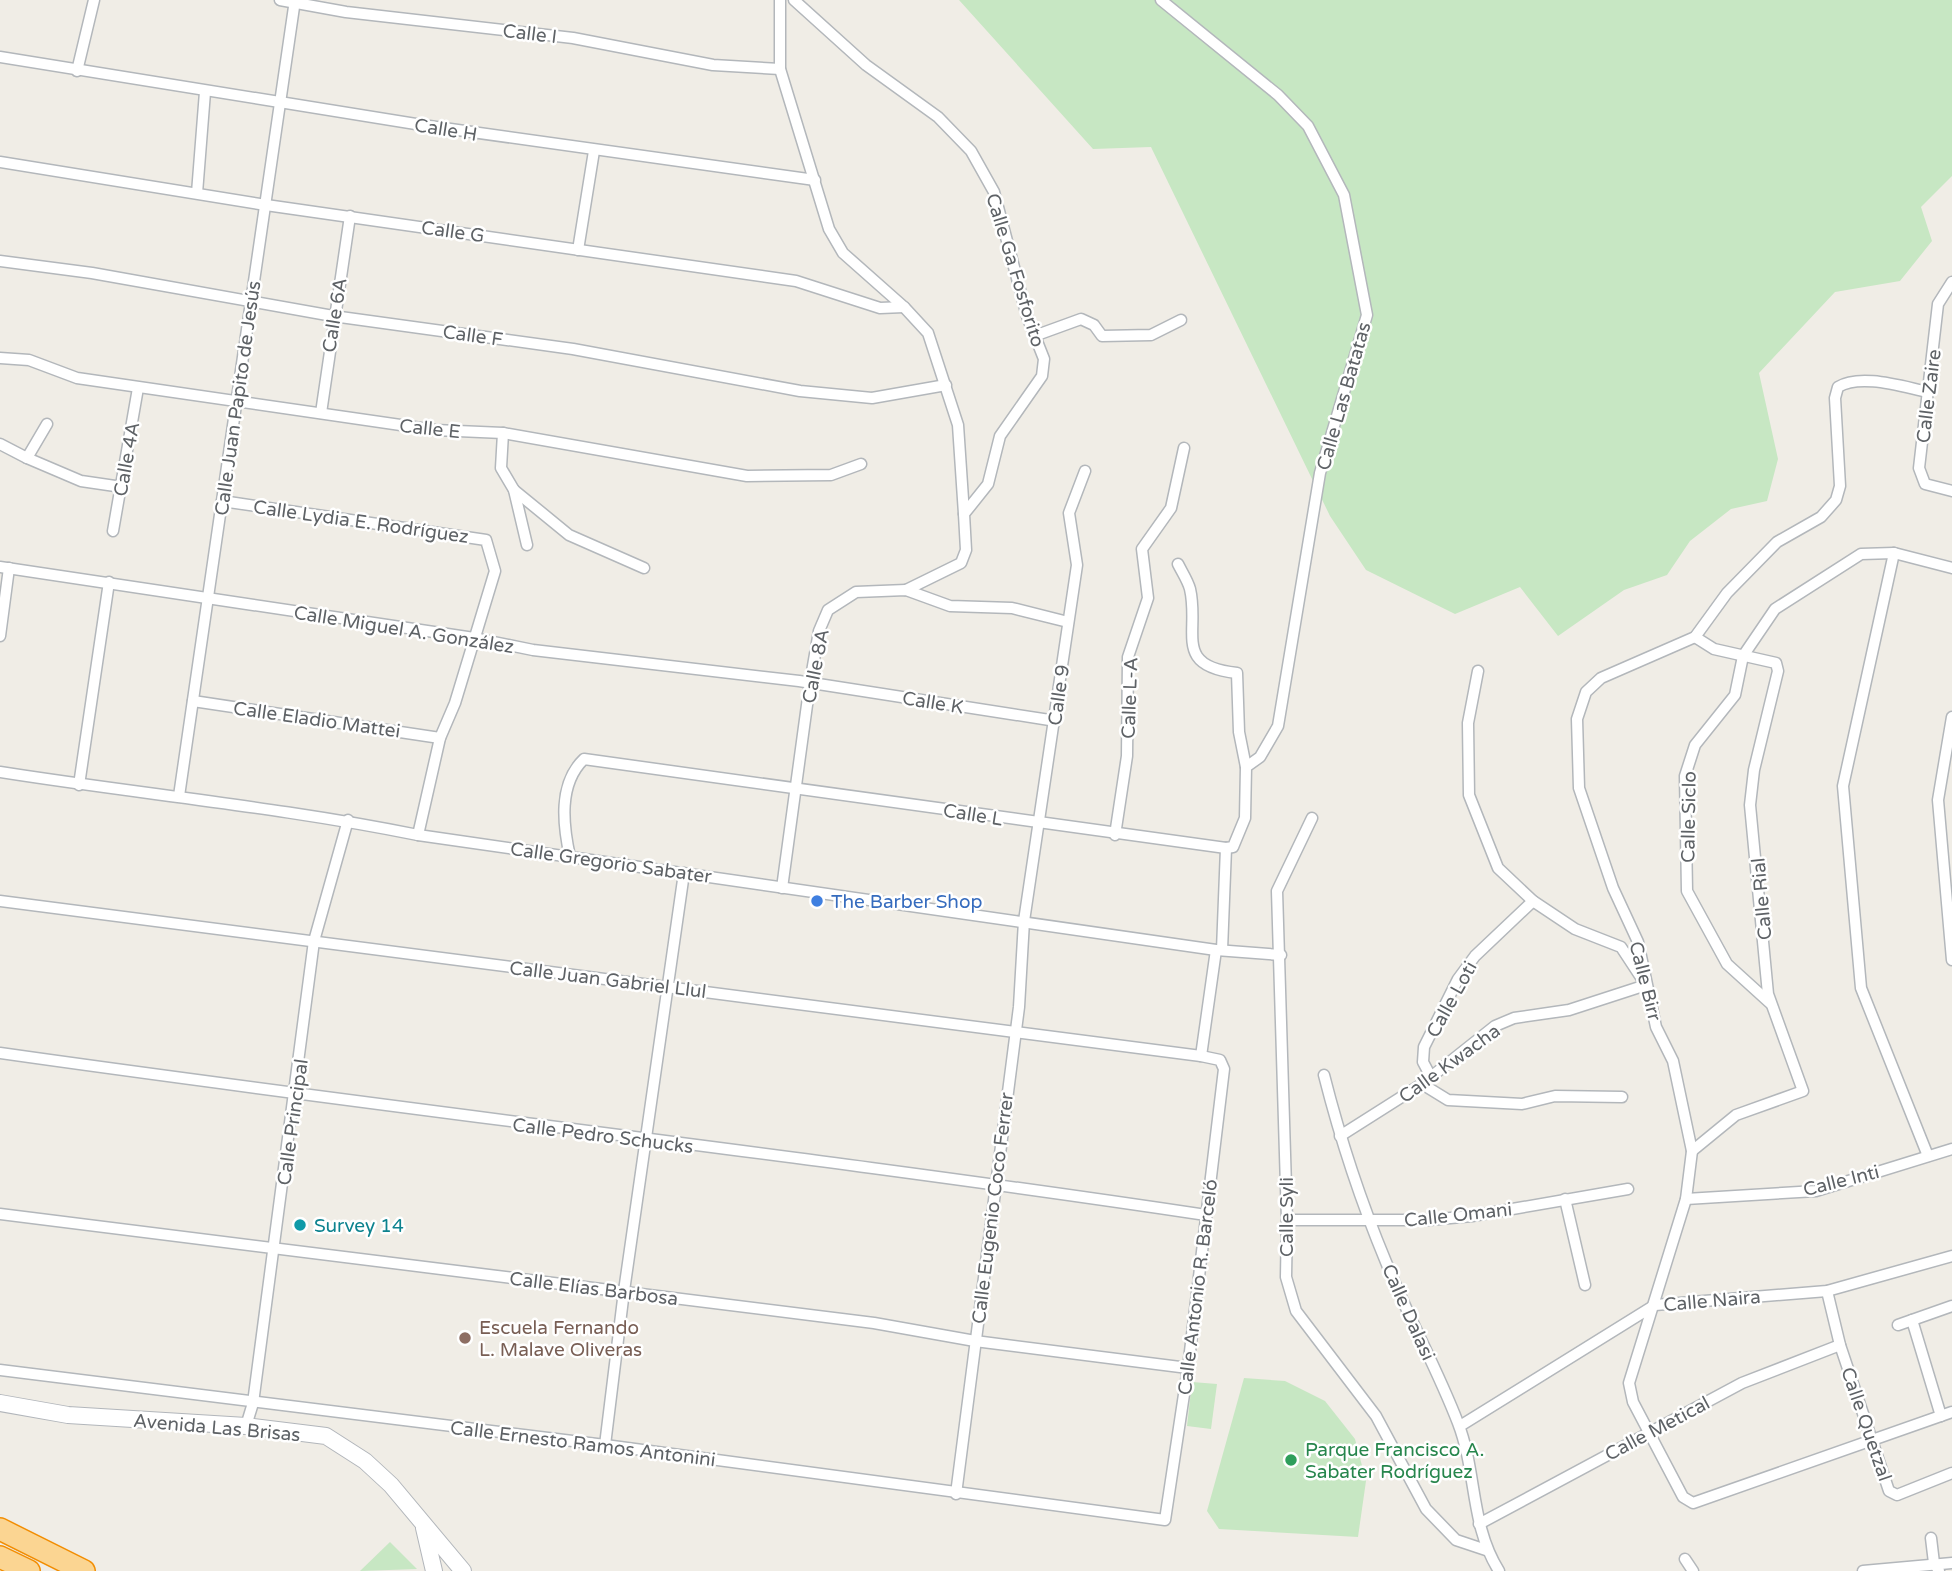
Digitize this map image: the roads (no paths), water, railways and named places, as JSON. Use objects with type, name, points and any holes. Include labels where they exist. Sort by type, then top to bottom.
[{"type":"highway","points":[[0,1529],[83,1570]]},
{"type":"highway","points":[[0,1557],[29,1571]]},
{"type":"street","points":[[77,71],[94,0]]},
{"type":"street","name":"Calle I","points":[[280,0],[346,12],[573,38],[713,65],[780,69]]},
{"type":"street","points":[[780,0],[780,69],[829,229],[843,253],[904,307],[928,333],[958,425],[965,550],[961,563],[906,590]]},
{"type":"street","name":"Calle Ga Fosforito","points":[[794,0],[866,65],[938,117],[971,151],[994,192],[1027,316],[1037,335],[1044,359],[1042,376],[1000,436],[988,484],[964,514]]},
{"type":"street","name":"Calle Las Batatas","points":[[1161,0],[1279,95],[1308,126],[1344,195],[1367,316],[1320,473],[1278,726],[1260,757],[1246,767]]},
{"type":"street","name":"Calle Juan Papito de Jesús","points":[[179,796],[294,1]]},
{"type":"street","name":"Calle H","points":[[0,57],[205,92],[279,100],[594,151],[815,180]]},
{"type":"street","points":[[197,193],[205,92]]},
{"type":"street","points":[[578,250],[594,151]]},
{"type":"street","name":"Calle G","points":[[0,162],[266,205],[796,281],[880,308],[904,307]]},
{"type":"street","name":"Calle 6A","points":[[321,414],[333,316],[350,216]]},
{"type":"street","name":"Calle F","points":[[0,261],[333,316],[573,349],[800,391],[872,398],[946,385]]},
{"type":"street","name":"Calle Zaire","points":[[1952,282],[1938,304],[1920,478],[1925,484],[1952,491]]},
{"type":"street","points":[[1037,335],[1081,319],[1094,325],[1102,336],[1151,335],[1181,320]]},
{"type":"street","name":"Calle E","points":[[0,358],[14,357],[75,378],[138,388],[435,430],[503,433],[747,476],[831,475],[861,464]]},
{"type":"street","points":[[1695,637],[1727,593],[1777,542],[1821,517],[1836,500],[1840,486],[1835,398],[1838,387],[1845,383],[1882,383],[1929,392]]},
{"type":"street","name":"Calle 4A","points":[[113,531],[138,388]]},
{"type":"street","points":[[26,458],[47,424]]},
{"type":"street","points":[[503,433],[501,468],[513,490],[527,545]]},
{"type":"street","points":[[0,444],[81,481],[122,487]]},
{"type":"street","name":"Calle L-A","points":[[1115,835],[1127,756],[1128,657],[1149,598],[1142,549],[1171,508],[1184,448]]},
{"type":"street","name":"Calle 9","points":[[1024,921],[1037,823],[1056,721],[1077,565],[1069,513],[1085,471]]},
{"type":"street","points":[[513,490],[569,534],[644,568]]},
{"type":"street","name":"Calle Lydia E. Rodríguez","points":[[222,501],[486,540],[495,571],[455,703],[440,738],[418,835]]},
{"type":"street","points":[[1894,553],[1843,786],[1861,988],[1928,1156]]},
{"type":"street","name":"Calle Siclo","points":[[1772,1005],[1727,964],[1686,891],[1685,776],[1695,745],[1735,695],[1743,656],[1776,610],[1815,582],[1861,554],[1894,553],[1952,568]]},
{"type":"street","points":[[1178,564],[1190,589],[1192,645],[1202,662],[1214,670],[1237,673],[1239,732],[1246,767],[1245,818],[1233,847],[1226,848],[1219,950],[1201,1056]]},
{"type":"street","points":[[0,636],[5,568]]},
{"type":"street","name":"Calle Miguel A. González","points":[[5,568],[474,638],[533,650],[810,683]]},
{"type":"street","points":[[79,785],[109,582]]},
{"type":"street","name":"Calle 8A","points":[[782,888],[810,683],[819,631],[828,610],[856,592],[906,590],[950,606],[1012,608],[1068,622]]},
{"type":"street","name":"Calle Rial","points":[[1692,1150],[1736,1115],[1803,1091],[1768,994],[1750,804],[1754,770],[1778,671],[1776,663],[1714,649],[1695,637]]},
{"type":"street","name":"Calle Birr","points":[[1695,637],[1601,678],[1586,692],[1577,719],[1579,788],[1613,888],[1638,942],[1656,1027],[1673,1061],[1692,1150],[1686,1199],[1629,1383],[1633,1402],[1683,1497],[1693,1503],[1947,1414]]},
{"type":"street","points":[[1478,671],[1468,723],[1469,795],[1498,868],[1533,901],[1574,929],[1621,947],[1646,985]]},
{"type":"street","name":"Calle K","points":[[810,683],[1056,721]]},
{"type":"street","name":"Calle Eladio Mattei","points":[[193,701],[440,738]]},
{"type":"street","points":[[1952,717],[1938,800],[1952,960]]},
{"type":"street","name":"Calle L","points":[[570,857],[562,820],[572,770],[583,759],[1115,835],[1226,848]]},
{"type":"street","name":"Calle Gregorio Sabater","points":[[0,772],[348,820],[418,835],[782,888],[1219,950],[1281,955]]},
{"type":"street","name":"Calle Syli","points":[[1312,818],[1277,891],[1281,955],[1286,1277],[1296,1311],[1376,1416],[1426,1509],[1457,1540],[1486,1550]]},
{"type":"street","name":"Calle Principal","points":[[246,1426],[253,1403],[296,1095],[314,941],[348,820]]},
{"type":"street","points":[[605,1445],[624,1291],[684,873]]},
{"type":"street","name":"Calle Juan Gabriel Llul","points":[[0,901],[1215,1059]]},
{"type":"street","name":"Calle Loti","points":[[1426,1081],[1424,1047],[1458,979],[1475,956],[1533,901]]},
{"type":"street","name":"Calle Eugenio Coco Ferrer","points":[[956,1494],[1013,1032],[1019,1007],[1024,921]]},
{"type":"street","name":"Calle Kwacha","points":[[1340,1136],[1426,1081],[1495,1026],[1514,1018],[1569,1010],[1646,985]]},
{"type":"street","name":"Calle Pedro Schucks","points":[[0,1053],[646,1141],[996,1183],[1206,1214]]},
{"type":"street","name":"Calle Antonio R. Barceló","points":[[1166,1520],[1188,1368],[1224,1069],[1220,1060],[1215,1059]]},
{"type":"street","name":"Calle Dalasi","points":[[1324,1075],[1340,1136],[1385,1260],[1460,1426],[1479,1524],[1486,1550],[1499,1571]]},
{"type":"street","points":[[1426,1081],[1448,1100],[1521,1104],[1555,1096],[1622,1097]]},
{"type":"street","name":"Calle Inti","points":[[1686,1199],[1816,1191],[1952,1149]]},
{"type":"street","name":"Calle Omani","points":[[1287,1220],[1372,1221],[1472,1216],[1628,1189]]},
{"type":"street","points":[[1565,1199],[1585,1285]]},
{"type":"street","name":"Calle Elías Barbosa","points":[[0,1213],[874,1323],[975,1341],[1188,1368]]},
{"type":"street","name":"Calle Naira","points":[[1460,1426],[1655,1305],[1827,1291],[1952,1256]]},
{"type":"street","name":"Calle Quetzal","points":[[1827,1291],[1840,1345],[1889,1491],[1897,1495],[1952,1473]]},
{"type":"street","points":[[1898,1325],[1952,1306]]},
{"type":"street","points":[[1912,1320],[1947,1414]]},
{"type":"street","name":"Calle Metical","points":[[1479,1524],[1741,1383],[1840,1345]]},
{"type":"street","name":"Calle Ernesto Ramos Antonini","points":[[0,1370],[605,1445],[1166,1520]]},
{"type":"street","name":"Avenida Las Brisas","points":[[0,1403],[68,1415],[246,1426],[326,1436],[365,1461],[463,1571]]},
{"type":"street","points":[[422,1523],[434,1571]]},
{"type":"street","points":[[1931,1538],[1936,1567]]},
{"type":"street","points":[[1685,1559],[1693,1571]]},
{"type":"street","points":[[1863,1571],[1936,1567],[1952,1563]]},
{"type":"place","name":"The Barber Shop","points":[[817,901]]},
{"type":"place","name":"Survey 14","points":[[300,1225]]},
{"type":"place","name":"Escuela Fernando L. Malave Oliveras","points":[[465,1338]]},
{"type":"place","name":"Parque Francisco A. Sabater Rodríguez","points":[[1291,1460]]}]
